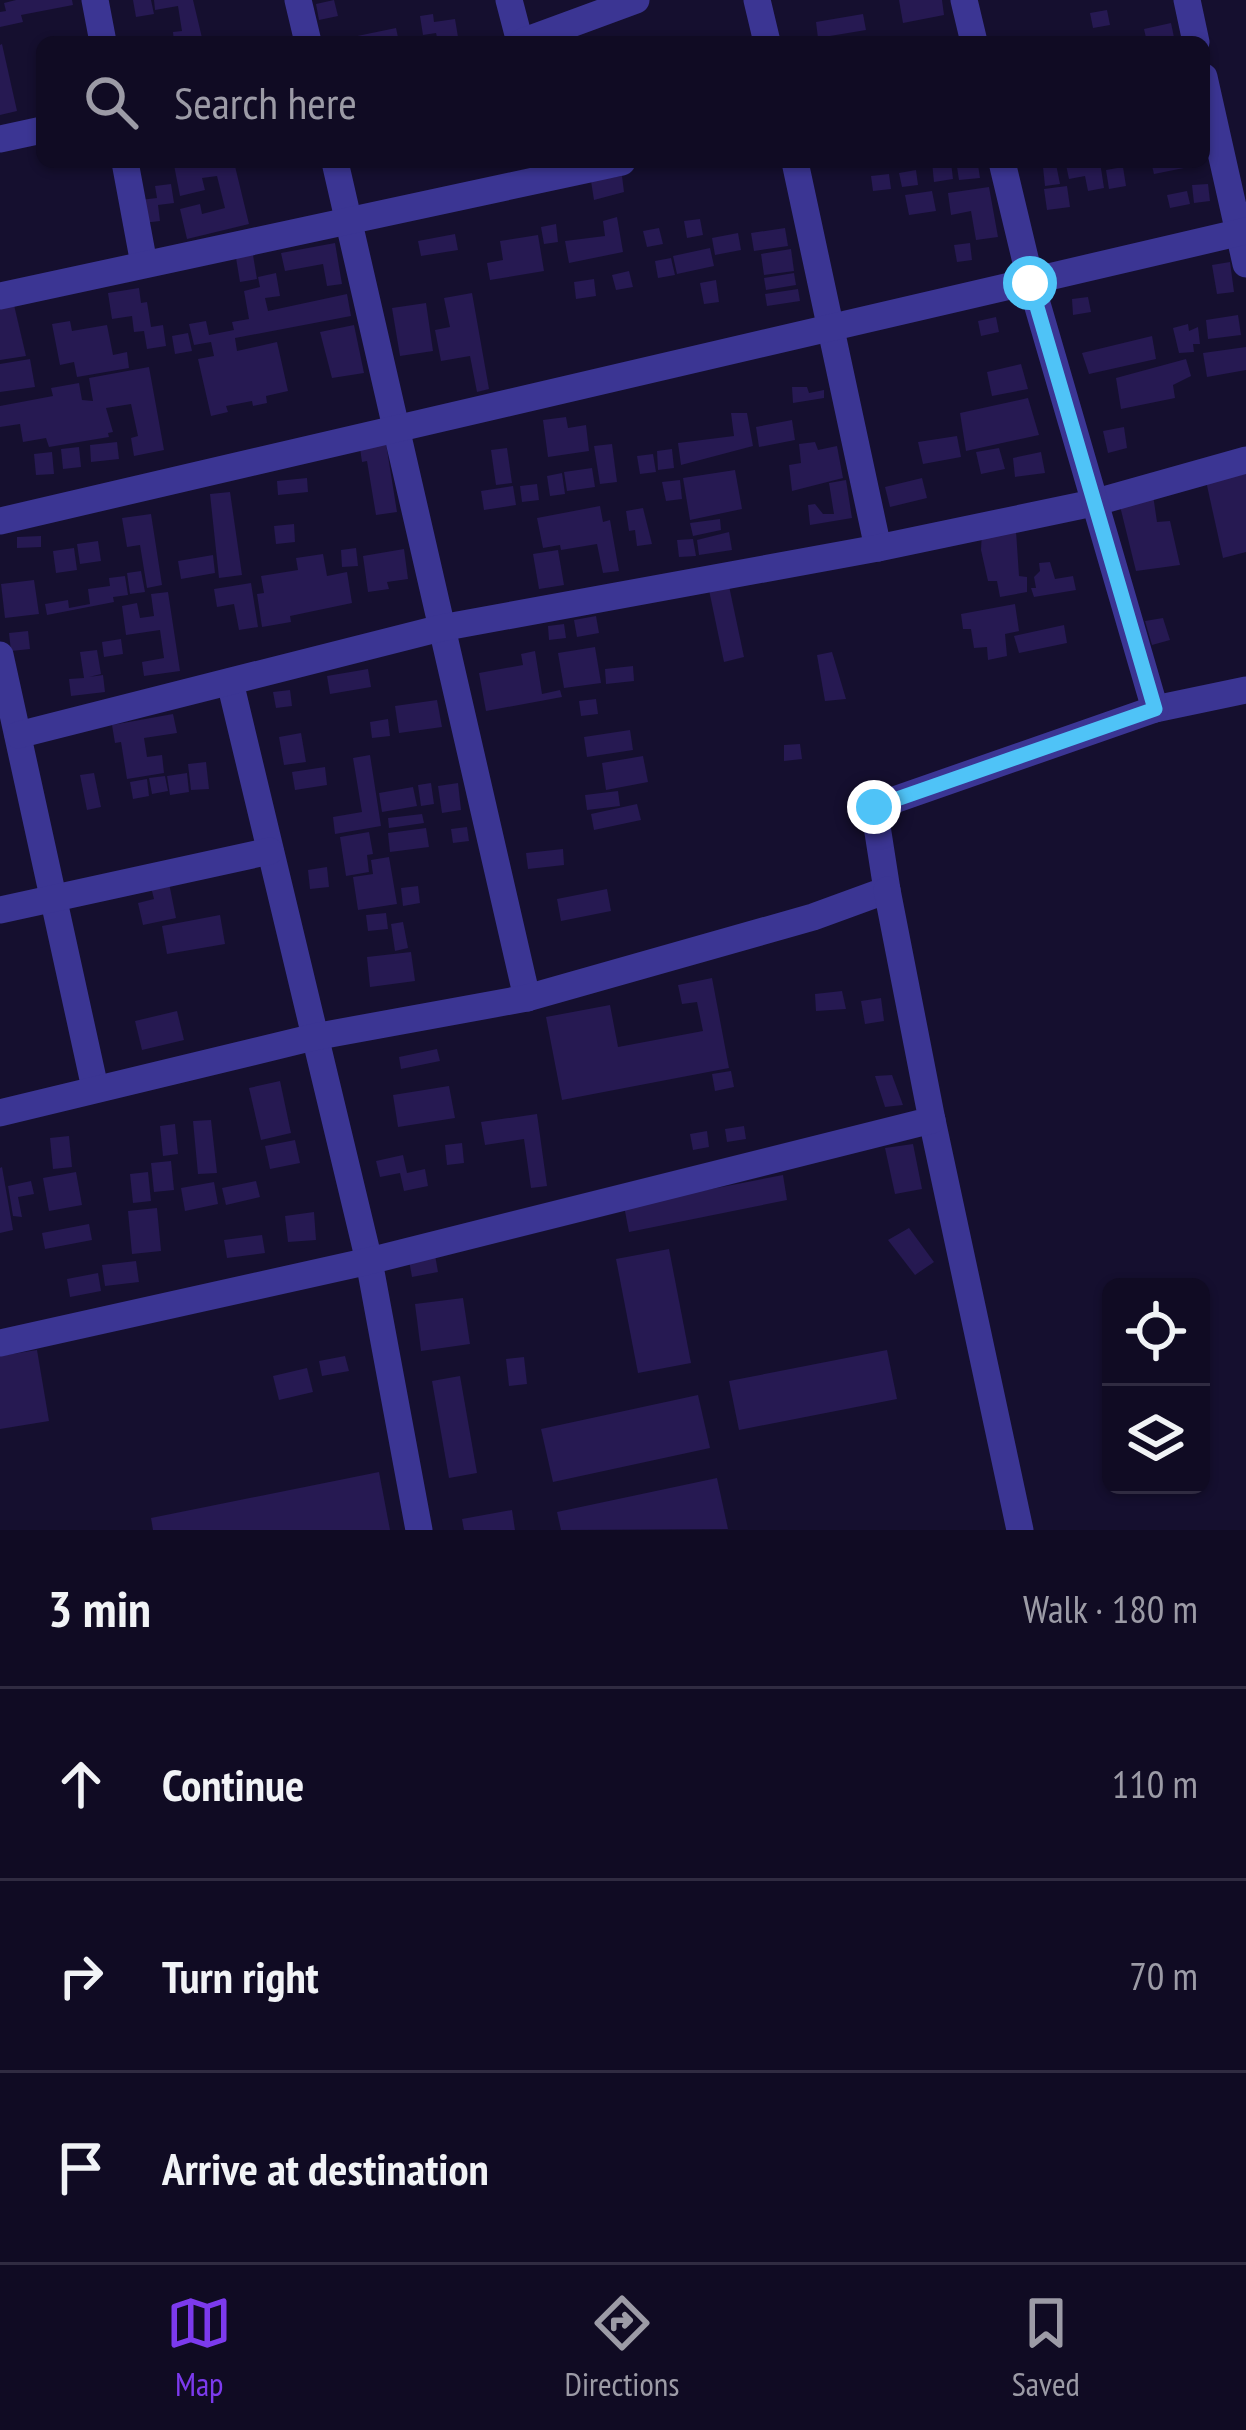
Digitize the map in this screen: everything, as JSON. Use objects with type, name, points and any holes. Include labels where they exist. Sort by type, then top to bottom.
[{"type":"street","points":[[95,0],[102,36]]},
{"type":"street","points":[[298,0],[307,36]]},
{"type":"street","points":[[509,0],[519,36]]},
{"type":"street","points":[[537,36],[636,0]]},
{"type":"street","points":[[757,0],[766,36]]},
{"type":"street","points":[[964,0],[973,36]]},
{"type":"street","points":[[1187,0],[1195,36]]},
{"type":"street","points":[[1210,101],[1246,264]]},
{"type":"street","points":[[0,139],[36,131]]},
{"type":"street","points":[[126,168],[144,264]]},
{"type":"street","points":[[336,168],[527,998]]},
{"type":"street","points":[[0,296],[566,168]]},
{"type":"street","points":[[795,168],[878,548]]},
{"type":"street","points":[[1003,168],[1030,283],[1155,709]]},
{"type":"street","points":[[0,521],[1242,232]]},
{"type":"street","points":[[18,735],[441,628],[878,548],[1093,503],[1246,460]]},
{"type":"street","points":[[0,655],[95,1088]]},
{"type":"street","points":[[230,682],[369,1261],[419,1530]]},
{"type":"street","points":[[1020,1530],[932,1120],[874,807],[1155,709],[1246,690]]},
{"type":"street","points":[[0,910],[271,851]]},
{"type":"street","points":[[0,1113],[314,1037],[527,998],[813,917],[887,890]]},
{"type":"street","points":[[0,1343],[369,1261],[932,1120]]},
{"type":"building","points":[[72,0],[73,5],[21,15],[23,22],[0,27],[4,3]]},
{"type":"building","points":[[133,0],[151,0],[154,14],[136,17]]},
{"type":"building","points":[[154,0],[193,0],[202,36],[173,36],[173,32],[182,31],[178,6],[155,10]]},
{"type":"building","points":[[334,0],[338,16],[319,20],[316,4]]},
{"type":"building","points":[[899,0],[942,0],[944,15],[903,23]]},
{"type":"building","points":[[1107,10],[1110,25],[1093,28],[1090,13]]},
{"type":"building","points":[[433,14],[434,22],[455,19],[458,36],[423,35],[420,16]]},
{"type":"building","points":[[863,14],[866,30],[818,36],[816,22]]},
{"type":"building","points":[[1171,23],[1174,36],[1146,36],[1144,29]]},
{"type":"building","points":[[396,28],[398,36],[357,36]]},
{"type":"building","points":[[0,45],[17,111],[0,115]]},
{"type":"building","points":[[175,168],[235,168],[249,224],[187,239],[180,209],[200,204],[202,214],[225,208],[217,176],[202,178],[205,190],[180,196]]},
{"type":"building","points":[[933,168],[952,168],[953,179],[934,182]]},
{"type":"building","points":[[957,168],[978,168],[980,178],[959,180]]},
{"type":"building","points":[[1043,168],[1057,168],[1060,184],[1045,186]]},
{"type":"building","points":[[1067,168],[1101,168],[1104,188],[1088,191],[1085,176],[1069,179]]},
{"type":"building","points":[[1123,168],[1126,186],[1109,189],[1106,170]]},
{"type":"building","points":[[1152,168],[1184,168],[1154,174]]},
{"type":"building","points":[[916,170],[918,185],[902,187],[899,173]]},
{"type":"building","points":[[889,174],[891,189],[873,191],[871,176]]},
{"type":"building","points":[[622,176],[624,192],[594,200],[591,181]]},
{"type":"building","points":[[171,184],[174,203],[158,205],[160,221],[143,223],[140,200],[157,198],[155,186]]},
{"type":"building","points":[[1208,184],[1210,201],[1194,203],[1192,185]]},
{"type":"building","points":[[1067,186],[1070,207],[1047,210],[1044,189]]},
{"type":"building","points":[[989,187],[998,237],[976,240],[971,211],[951,215],[948,193]]},
{"type":"building","points":[[932,191],[936,211],[909,215],[905,195]]},
{"type":"building","points":[[1187,191],[1190,204],[1170,208],[1167,195]]},
{"type":"building","points":[[617,217],[623,252],[569,263],[565,241],[605,236],[603,221]]},
{"type":"building","points":[[700,219],[703,235],[687,238],[684,221]]},
{"type":"building","points":[[556,224],[558,242],[544,244],[541,227]]},
{"type":"building","points":[[659,228],[663,244],[647,247],[643,231]]},
{"type":"building","points":[[785,228],[788,246],[754,251],[751,233]]},
{"type":"building","points":[[738,233],[741,250],[715,255],[712,238]]},
{"type":"building","points":[[455,234],[458,250],[421,256],[418,241]]},
{"type":"building","points":[[538,235],[544,271],[490,280],[487,263],[503,260],[500,241]]},
{"type":"building","points":[[335,243],[342,284],[327,286],[323,264],[285,271],[281,253]]},
{"type":"building","points":[[970,243],[972,260],[957,262],[954,245]]},
{"type":"building","points":[[710,248],[714,266],[677,274],[673,256]]},
{"type":"building","points":[[791,249],[794,271],[764,275],[761,254]]},
{"type":"building","points":[[253,255],[257,279],[240,282],[236,258]]},
{"type":"building","points":[[671,258],[675,275],[658,278],[655,261]]},
{"type":"building","points":[[1230,262],[1234,292],[1217,294],[1212,265]]},
{"type":"building","points":[[629,271],[633,287],[616,290],[612,275]]},
{"type":"building","points":[[276,273],[280,296],[265,298],[268,311],[347,294],[351,316],[235,338],[237,351],[277,342],[288,391],[266,396],[267,403],[226,406],[228,412],[211,416],[198,359],[214,356],[211,342],[194,345],[189,324],[206,321],[209,335],[234,330],[232,322],[249,319],[244,291],[260,287],[258,277]]},
{"type":"building","points":[[794,273],[796,285],[766,290],[764,278]]},
{"type":"building","points":[[594,279],[596,296],[576,299],[574,282]]},
{"type":"building","points":[[716,280],[719,302],[704,304],[700,283]]},
{"type":"building","points":[[139,288],[151,327],[163,325],[166,346],[147,349],[144,331],[134,332],[132,316],[112,319],[108,293]]},
{"type":"building","points":[[798,289],[800,301],[767,306],[765,294]]},
{"type":"building","points":[[472,293],[489,389],[477,392],[470,356],[441,361],[435,330],[450,327],[444,298]]},
{"type":"building","points":[[1088,297],[1091,312],[1073,315],[1072,299]]},
{"type":"building","points":[[426,303],[433,351],[400,356],[392,308]]},
{"type":"building","points":[[14,305],[26,356],[0,360],[0,308]]},
{"type":"building","points":[[1238,315],[1241,335],[1208,339],[1206,320]]},
{"type":"building","points":[[996,317],[999,332],[981,336],[978,321]]},
{"type":"building","points":[[70,321],[72,331],[107,325],[113,355],[127,352],[129,368],[77,377],[74,362],[60,365],[52,324]]},
{"type":"building","points":[[1188,324],[1189,331],[1198,327],[1200,344],[1193,344],[1194,352],[1179,353],[1173,328]]},
{"type":"building","points":[[354,325],[364,373],[332,378],[320,332]]},
{"type":"building","points":[[188,333],[192,351],[175,354],[172,336]]},
{"type":"building","points":[[1152,336],[1156,359],[1089,374],[1082,353]]},
{"type":"building","points":[[1246,347],[1246,370],[1207,377],[1203,353]]},
{"type":"building","points":[[30,359],[35,387],[0,392],[0,364]]},
{"type":"building","points":[[1186,359],[1191,376],[1173,385],[1175,398],[1121,409],[1116,378]]},
{"type":"building","points":[[1021,364],[1028,389],[992,396],[987,372]]},
{"type":"building","points":[[149,367],[164,450],[134,456],[131,438],[138,436],[131,404],[106,408],[113,432],[109,437],[49,447],[46,438],[23,442],[20,424],[0,427],[0,406],[53,396],[51,388],[79,383],[82,400],[93,401],[89,378]]},
{"type":"building","points":[[792,387],[807,387],[809,393],[824,390],[824,398],[793,403]]},
{"type":"building","points":[[1028,398],[1039,435],[966,451],[960,413]]},
{"type":"building","points":[[731,413],[747,413],[753,446],[681,465],[678,443],[734,436]]},
{"type":"building","points":[[566,417],[568,428],[586,425],[589,451],[548,457],[543,420]]},
{"type":"building","points":[[792,420],[795,440],[759,447],[756,427]]},
{"type":"building","points":[[1124,427],[1127,448],[1108,453],[1103,431]]},
{"type":"building","points":[[957,436],[961,457],[923,464],[918,442]]},
{"type":"building","points":[[385,437],[397,512],[376,515],[359,441]]},
{"type":"building","points":[[117,442],[119,459],[91,462],[90,445]]},
{"type":"building","points":[[815,442],[818,450],[837,446],[843,478],[792,491],[789,465],[801,463],[799,444]]},
{"type":"building","points":[[612,444],[617,482],[600,484],[594,446]]},
{"type":"building","points":[[79,447],[81,467],[63,469],[61,449]]},
{"type":"building","points":[[507,448],[512,483],[496,485],[491,450]]},
{"type":"building","points":[[999,448],[1005,469],[981,474],[976,452]]},
{"type":"building","points":[[672,449],[674,468],[658,470],[657,451]]},
{"type":"building","points":[[52,452],[54,474],[36,475],[34,454]]},
{"type":"building","points":[[1041,452],[1045,473],[1015,477],[1013,458]]},
{"type":"building","points":[[653,454],[656,472],[640,474],[637,456]]},
{"type":"building","points":[[592,468],[595,487],[567,491],[564,472]]},
{"type":"building","points":[[735,470],[742,509],[690,520],[683,478]]},
{"type":"building","points":[[1246,471],[1246,552],[1223,558],[1206,481]]},
{"type":"building","points":[[562,473],[565,494],[550,496],[547,476]]},
{"type":"building","points":[[307,478],[308,492],[278,495],[277,481]]},
{"type":"building","points":[[922,478],[927,498],[890,507],[885,487]]},
{"type":"building","points":[[680,480],[682,499],[666,501],[662,482]]},
{"type":"building","points":[[846,480],[852,518],[810,525],[808,505],[834,514],[829,483]]},
{"type":"building","points":[[537,484],[539,500],[522,502],[520,486]]},
{"type":"building","points":[[513,486],[516,505],[484,510],[481,491]]},
{"type":"building","points":[[230,492],[242,575],[219,578],[210,494]]},
{"type":"building","points":[[1153,495],[1157,522],[1170,521],[1180,565],[1136,571],[1119,502]]},
{"type":"building","points":[[600,506],[603,522],[610,520],[619,571],[603,573],[597,544],[543,548],[537,518]]},
{"type":"building","points":[[643,508],[652,544],[637,546],[626,511]]},
{"type":"building","points":[[151,514],[162,585],[147,588],[140,545],[127,547],[122,518]]},
{"type":"building","points":[[720,519],[721,530],[693,536],[690,523]]},
{"type":"building","points":[[294,524],[295,542],[276,544],[274,526]]},
{"type":"building","points":[[982,531],[1016,531],[1019,576],[1027,577],[1027,592],[1000,597],[997,581],[988,581]]},
{"type":"building","points":[[729,532],[732,550],[699,555],[697,540]]},
{"type":"building","points":[[41,536],[41,547],[17,548],[17,537]]},
{"type":"building","points":[[693,539],[696,556],[679,557],[677,540]]},
{"type":"building","points":[[98,541],[101,561],[80,564],[77,544]]},
{"type":"building","points":[[74,548],[77,570],[56,573],[53,551]]},
{"type":"building","points":[[356,548],[358,566],[342,567],[341,550]]},
{"type":"building","points":[[404,549],[408,579],[387,582],[389,589],[368,592],[363,556]]},
{"type":"building","points":[[558,550],[564,585],[539,589],[533,554]]},
{"type":"building","points":[[323,554],[327,576],[347,572],[352,603],[262,627],[257,594],[264,593],[261,576],[298,570],[296,558]]},
{"type":"building","points":[[213,555],[215,573],[181,579],[178,561]]},
{"type":"building","points":[[1050,562],[1055,579],[1073,576],[1076,590],[1034,597],[1031,588],[1036,588],[1039,563]]},
{"type":"building","points":[[141,571],[145,592],[130,594],[127,573]]},
{"type":"building","points":[[125,576],[128,595],[113,597],[114,602],[47,615],[45,604],[68,600],[69,608],[90,604],[88,589],[110,586],[109,578]]},
{"type":"building","points":[[34,580],[39,614],[5,618],[1,584]]},
{"type":"building","points":[[251,583],[258,627],[239,630],[234,604],[217,607],[214,589]]},
{"type":"building","points":[[729,586],[744,657],[724,662],[709,590]]},
{"type":"building","points":[[168,592],[180,671],[144,676],[142,662],[164,658],[160,630],[126,635],[122,606],[137,603],[140,618],[154,616],[151,594]]},
{"type":"building","points":[[1015,604],[1019,631],[1005,634],[1007,656],[988,660],[987,647],[974,648],[971,629],[963,629],[961,614]]},
{"type":"building","points":[[596,616],[599,633],[577,637],[574,620]]},
{"type":"building","points":[[1163,618],[1170,640],[1152,645],[1145,621]]},
{"type":"building","points":[[564,624],[566,638],[549,640],[548,626]]},
{"type":"building","points":[[1064,625],[1067,643],[1019,653],[1014,636]]},
{"type":"building","points":[[28,631],[30,649],[11,651],[9,633]]},
{"type":"building","points":[[121,639],[123,654],[104,657],[102,642]]},
{"type":"building","points":[[595,647],[601,683],[564,688],[558,653]]},
{"type":"building","points":[[97,650],[101,674],[89,677],[103,675],[105,692],[71,696],[69,679],[84,678],[80,652]]},
{"type":"building","points":[[535,651],[542,694],[560,690],[562,697],[486,711],[479,673],[523,665],[521,654]]},
{"type":"building","points":[[832,652],[846,699],[825,701],[817,655]]},
{"type":"building","points":[[633,666],[634,681],[606,684],[605,669]]},
{"type":"building","points":[[368,669],[371,687],[330,694],[327,676]]},
{"type":"building","points":[[290,690],[292,706],[276,708],[273,692]]},
{"type":"building","points":[[596,699],[598,714],[581,716],[579,701]]},
{"type":"building","points":[[437,700],[442,727],[399,733],[395,706]]},
{"type":"building","points":[[173,714],[177,733],[144,738],[147,757],[162,755],[164,773],[127,779],[121,742],[115,743],[112,725]]},
{"type":"building","points":[[388,719],[390,736],[372,738],[370,722]]},
{"type":"building","points":[[630,730],[633,750],[587,757],[584,737]]},
{"type":"building","points":[[301,733],[306,762],[284,765],[279,737]]},
{"type":"building","points":[[800,744],[802,759],[784,761],[784,745]]},
{"type":"building","points":[[370,755],[381,826],[335,834],[333,817],[362,812],[353,758]]},
{"type":"building","points":[[643,756],[648,782],[606,790],[602,763]]},
{"type":"building","points":[[206,762],[209,789],[191,790],[188,764]]},
{"type":"building","points":[[325,767],[327,785],[295,790],[292,772]]},
{"type":"building","points":[[94,773],[101,807],[87,810],[80,775]]},
{"type":"building","points":[[187,773],[189,792],[170,795],[167,776]]},
{"type":"building","points":[[165,776],[168,791],[152,794],[149,778]]},
{"type":"building","points":[[147,779],[149,796],[133,799],[130,782]]},
{"type":"building","points":[[431,783],[434,804],[421,806],[418,785]]},
{"type":"building","points":[[458,783],[461,810],[442,813],[438,786]]},
{"type":"building","points":[[413,787],[417,806],[382,812],[379,793]]},
{"type":"building","points":[[618,791],[620,806],[587,810],[585,795]]},
{"type":"building","points":[[637,804],[641,820],[594,830],[591,814]]},
{"type":"building","points":[[422,814],[424,823],[389,828],[388,818]]},
{"type":"building","points":[[467,827],[469,841],[453,843],[451,829]]},
{"type":"building","points":[[426,828],[429,847],[390,852],[388,833]]},
{"type":"building","points":[[369,832],[373,854],[367,855],[369,872],[346,876],[340,837]]},
{"type":"building","points":[[563,849],[564,865],[528,869],[526,853]]},
{"type":"building","points":[[389,857],[397,904],[358,910],[353,877],[373,874],[371,860]]},
{"type":"building","points":[[327,867],[329,887],[310,889],[308,870]]},
{"type":"building","points":[[169,883],[176,918],[143,925],[138,903],[154,899],[151,887]]},
{"type":"building","points":[[418,886],[420,903],[403,906],[401,888]]},
{"type":"building","points":[[607,889],[611,911],[561,921],[557,899]]},
{"type":"building","points":[[386,913],[388,929],[368,931],[366,915]]},
{"type":"building","points":[[220,915],[225,944],[167,954],[162,926]]},
{"type":"building","points":[[403,922],[408,948],[395,951],[391,924]]},
{"type":"building","points":[[411,952],[415,981],[370,987],[367,957]]},
{"type":"building","points":[[712,978],[729,1068],[562,1100],[546,1017],[610,1005],[618,1047],[703,1031],[697,1002],[682,1004],[678,985]]},
{"type":"building","points":[[842,991],[846,1009],[816,1011],[815,994]]},
{"type":"building","points":[[881,998],[884,1021],[865,1024],[861,1001]]},
{"type":"building","points":[[177,1011],[184,1040],[142,1050],[135,1021]]},
{"type":"building","points":[[437,1049],[440,1061],[401,1069],[399,1057]]},
{"type":"building","points":[[731,1071],[734,1087],[715,1091],[712,1074]]},
{"type":"building","points":[[892,1075],[903,1105],[885,1107],[875,1076]]},
{"type":"building","points":[[280,1081],[291,1133],[261,1140],[249,1088]]},
{"type":"building","points":[[449,1086],[455,1118],[398,1127],[393,1095]]},
{"type":"building","points":[[537,1114],[547,1186],[531,1188],[524,1139],[485,1145],[481,1122]]},
{"type":"building","points":[[211,1120],[217,1173],[198,1174],[193,1121]]},
{"type":"building","points":[[175,1124],[178,1154],[163,1156],[160,1126]]},
{"type":"building","points":[[744,1126],[746,1139],[727,1142],[725,1129]]},
{"type":"building","points":[[707,1131],[709,1147],[693,1150],[690,1134]]},
{"type":"building","points":[[69,1136],[72,1167],[53,1169],[50,1138]]},
{"type":"building","points":[[295,1140],[300,1163],[270,1169],[265,1146]]},
{"type":"building","points":[[462,1143],[464,1163],[447,1165],[445,1145]]},
{"type":"building","points":[[913,1144],[922,1189],[895,1194],[885,1148]]},
{"type":"building","points":[[403,1155],[407,1173],[425,1169],[428,1186],[404,1191],[400,1173],[380,1177],[376,1161]]},
{"type":"building","points":[[171,1161],[174,1190],[154,1192],[151,1163]]},
{"type":"building","points":[[0,1168],[13,1230],[0,1233]]},
{"type":"building","points":[[76,1172],[82,1205],[49,1211],[43,1178]]},
{"type":"building","points":[[148,1172],[151,1201],[133,1203],[130,1174]]},
{"type":"building","points":[[783,1175],[787,1200],[629,1232],[624,1206]]},
{"type":"building","points":[[31,1181],[34,1194],[18,1197],[22,1217],[13,1216],[8,1186]]},
{"type":"building","points":[[256,1181],[260,1197],[226,1205],[222,1188]]},
{"type":"building","points":[[214,1182],[218,1204],[185,1211],[181,1188]]},
{"type":"building","points":[[157,1208],[161,1251],[132,1254],[128,1211]]},
{"type":"building","points":[[314,1212],[316,1240],[288,1242],[285,1216]]},
{"type":"building","points":[[89,1224],[92,1240],[45,1249],[42,1233]]},
{"type":"building","points":[[909,1228],[934,1262],[915,1275],[888,1240]]},
{"type":"building","points":[[262,1235],[265,1253],[227,1258],[224,1240]]},
{"type":"building","points":[[669,1249],[691,1363],[638,1373],[616,1259]]},
{"type":"building","points":[[435,1255],[438,1272],[412,1277],[409,1260]]},
{"type":"building","points":[[136,1261],[139,1282],[105,1286],[102,1265]]},
{"type":"building","points":[[98,1273],[101,1291],[70,1297],[67,1279]]},
{"type":"building","points":[[463,1298],[470,1344],[421,1351],[415,1304]]},
{"type":"building","points":[[37,1350],[49,1421],[0,1429],[0,1356]]},
{"type":"building","points":[[887,1350],[897,1399],[739,1430],[729,1381]]},
{"type":"building","points":[[345,1356],[349,1371],[322,1376],[319,1361]]},
{"type":"building","points":[[524,1357],[527,1384],[509,1386],[506,1359]]},
{"type":"building","points":[[307,1368],[313,1392],[279,1400],[273,1376]]},
{"type":"building","points":[[460,1376],[477,1473],[449,1478],[432,1381]]},
{"type":"building","points":[[698,1395],[710,1448],[553,1482],[541,1429]]},
{"type":"building","points":[[379,1472],[390,1530],[153,1530],[151,1518]]},
{"type":"building","points":[[717,1478],[728,1529],[561,1530],[557,1512]]},
{"type":"building","points":[[512,1510],[515,1530],[464,1530],[462,1519]]},
{"type":"route","points":[[874,807],[1155,709],[1030,283]]}]
